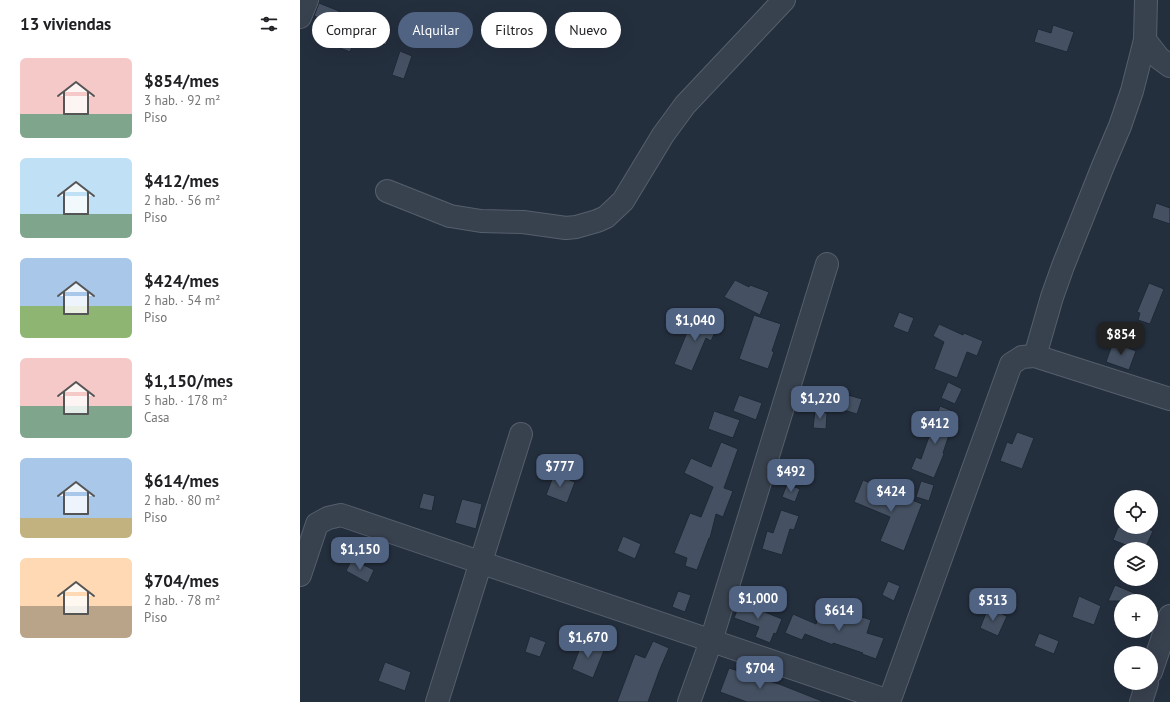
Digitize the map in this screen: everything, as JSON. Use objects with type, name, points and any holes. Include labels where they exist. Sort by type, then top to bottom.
[{"type":"street","points":[[300,17],[307,0]]},
{"type":"street","points":[[387,191],[450,216],[481,221],[523,222],[566,228],[576,227],[597,221],[611,213],[623,201],[663,135],[685,105],[784,0]]},
{"type":"street","points":[[1035,356],[1052,297],[1063,266],[1120,126],[1132,90],[1145,40],[1146,0]]},
{"type":"street","points":[[1145,40],[1159,58],[1170,66]]},
{"type":"street","points":[[689,702],[711,641],[827,264]]},
{"type":"street","points":[[300,575],[317,524],[328,518],[341,515],[889,702],[1012,364],[1022,357],[1035,356],[1170,399]]},
{"type":"street","points":[[437,702],[521,434]]},
{"type":"street","points":[[1158,653],[1168,626]]},
{"type":"street","points":[[1141,702],[1145,690]]},
{"type":"building","points":[[319,3],[339,11],[339,12],[316,12]]},
{"type":"building","points":[[1053,25],[1074,32],[1067,52],[1034,42],[1038,29],[1051,33]]},
{"type":"building","points":[[340,48],[352,48],[350,52]]},
{"type":"building","points":[[400,51],[412,56],[404,79],[392,75]]},
{"type":"building","points":[[1156,203],[1170,208],[1170,224],[1152,218]]},
{"type":"building","points":[[735,280],[749,287],[750,285],[769,292],[760,315],[724,297]]},
{"type":"building","points":[[1149,283],[1164,289],[1150,324],[1138,320],[1140,313],[1137,312]]},
{"type":"building","points":[[899,312],[914,318],[908,333],[893,327]]},
{"type":"building","points":[[693,314],[718,326],[711,341],[706,338],[692,371],[674,364],[688,330],[686,329]]},
{"type":"building","points":[[754,315],[781,324],[768,369],[739,359]]},
{"type":"building","points":[[939,324],[963,335],[964,333],[983,341],[977,356],[967,352],[957,378],[934,369],[944,342],[933,336]]},
{"type":"building","points":[[1113,342],[1136,351],[1129,370],[1106,362]]},
{"type":"building","points":[[948,382],[962,389],[955,404],[941,398]]},
{"type":"building","points":[[834,391],[862,399],[857,414],[830,406]]},
{"type":"building","points":[[739,395],[762,403],[756,420],[733,411]]},
{"type":"building","points":[[940,406],[955,412],[946,433],[949,435],[943,453],[944,454],[934,478],[911,469],[916,457],[921,459]]},
{"type":"building","points":[[714,411],[740,420],[733,438],[708,429]]},
{"type":"building","points":[[815,411],[827,413],[826,429],[813,428]]},
{"type":"building","points":[[1017,432],[1034,438],[1022,469],[1000,461],[1007,442],[1012,444]]},
{"type":"building","points":[[721,442],[738,449],[724,488],[733,491],[723,517],[716,514],[710,538],[697,570],[685,566],[687,558],[674,553],[690,513],[701,517],[713,487],[684,473],[691,458],[711,467]]},
{"type":"building","points":[[554,474],[575,482],[567,503],[546,495]]},
{"type":"building","points":[[863,480],[922,504],[904,551],[880,541],[890,517],[854,502]]},
{"type":"building","points":[[921,481],[934,485],[929,501],[916,497]]},
{"type":"building","points":[[787,484],[800,489],[795,502],[782,497]]},
{"type":"building","points":[[423,493],[435,496],[432,511],[419,508]]},
{"type":"building","points":[[462,499],[482,504],[476,529],[455,523]]},
{"type":"building","points":[[781,510],[799,516],[794,530],[790,529],[782,555],[762,549],[767,531],[773,533]]},
{"type":"building","points":[[1115,534],[1152,534],[1148,542],[1118,542],[1113,540]]},
{"type":"building","points":[[623,536],[641,544],[635,559],[617,551]]},
{"type":"building","points":[[352,559],[374,570],[368,583],[346,571]]},
{"type":"building","points":[[888,581],[900,586],[894,601],[882,595]]},
{"type":"building","points":[[1115,586],[1136,594],[1114,594],[1114,601],[1108,601]]},
{"type":"building","points":[[678,591],[691,595],[685,612],[672,607]]},
{"type":"building","points":[[1079,596],[1101,606],[1094,625],[1072,617]]},
{"type":"building","points":[[742,597],[757,603],[755,608],[782,619],[776,634],[774,633],[770,643],[755,637],[759,627],[734,618]]},
{"type":"building","points":[[833,607],[871,620],[867,633],[884,638],[876,659],[862,654],[863,653],[833,643],[833,645],[805,634],[802,640],[785,633],[793,614],[816,624],[820,614],[828,618]]},
{"type":"building","points":[[988,608],[1007,616],[998,636],[980,628]]},
{"type":"building","points":[[1039,633],[1059,641],[1054,654],[1034,646]]},
{"type":"building","points":[[530,636],[546,642],[540,657],[525,652]]},
{"type":"building","points":[[583,640],[605,648],[593,678],[572,669]]},
{"type":"building","points":[[653,641],[669,648],[648,702],[617,702],[635,654],[645,658]]},
{"type":"building","points":[[385,662],[411,672],[405,691],[378,681]]},
{"type":"building","points":[[729,668],[779,684],[822,702],[747,702],[720,692]]}]
